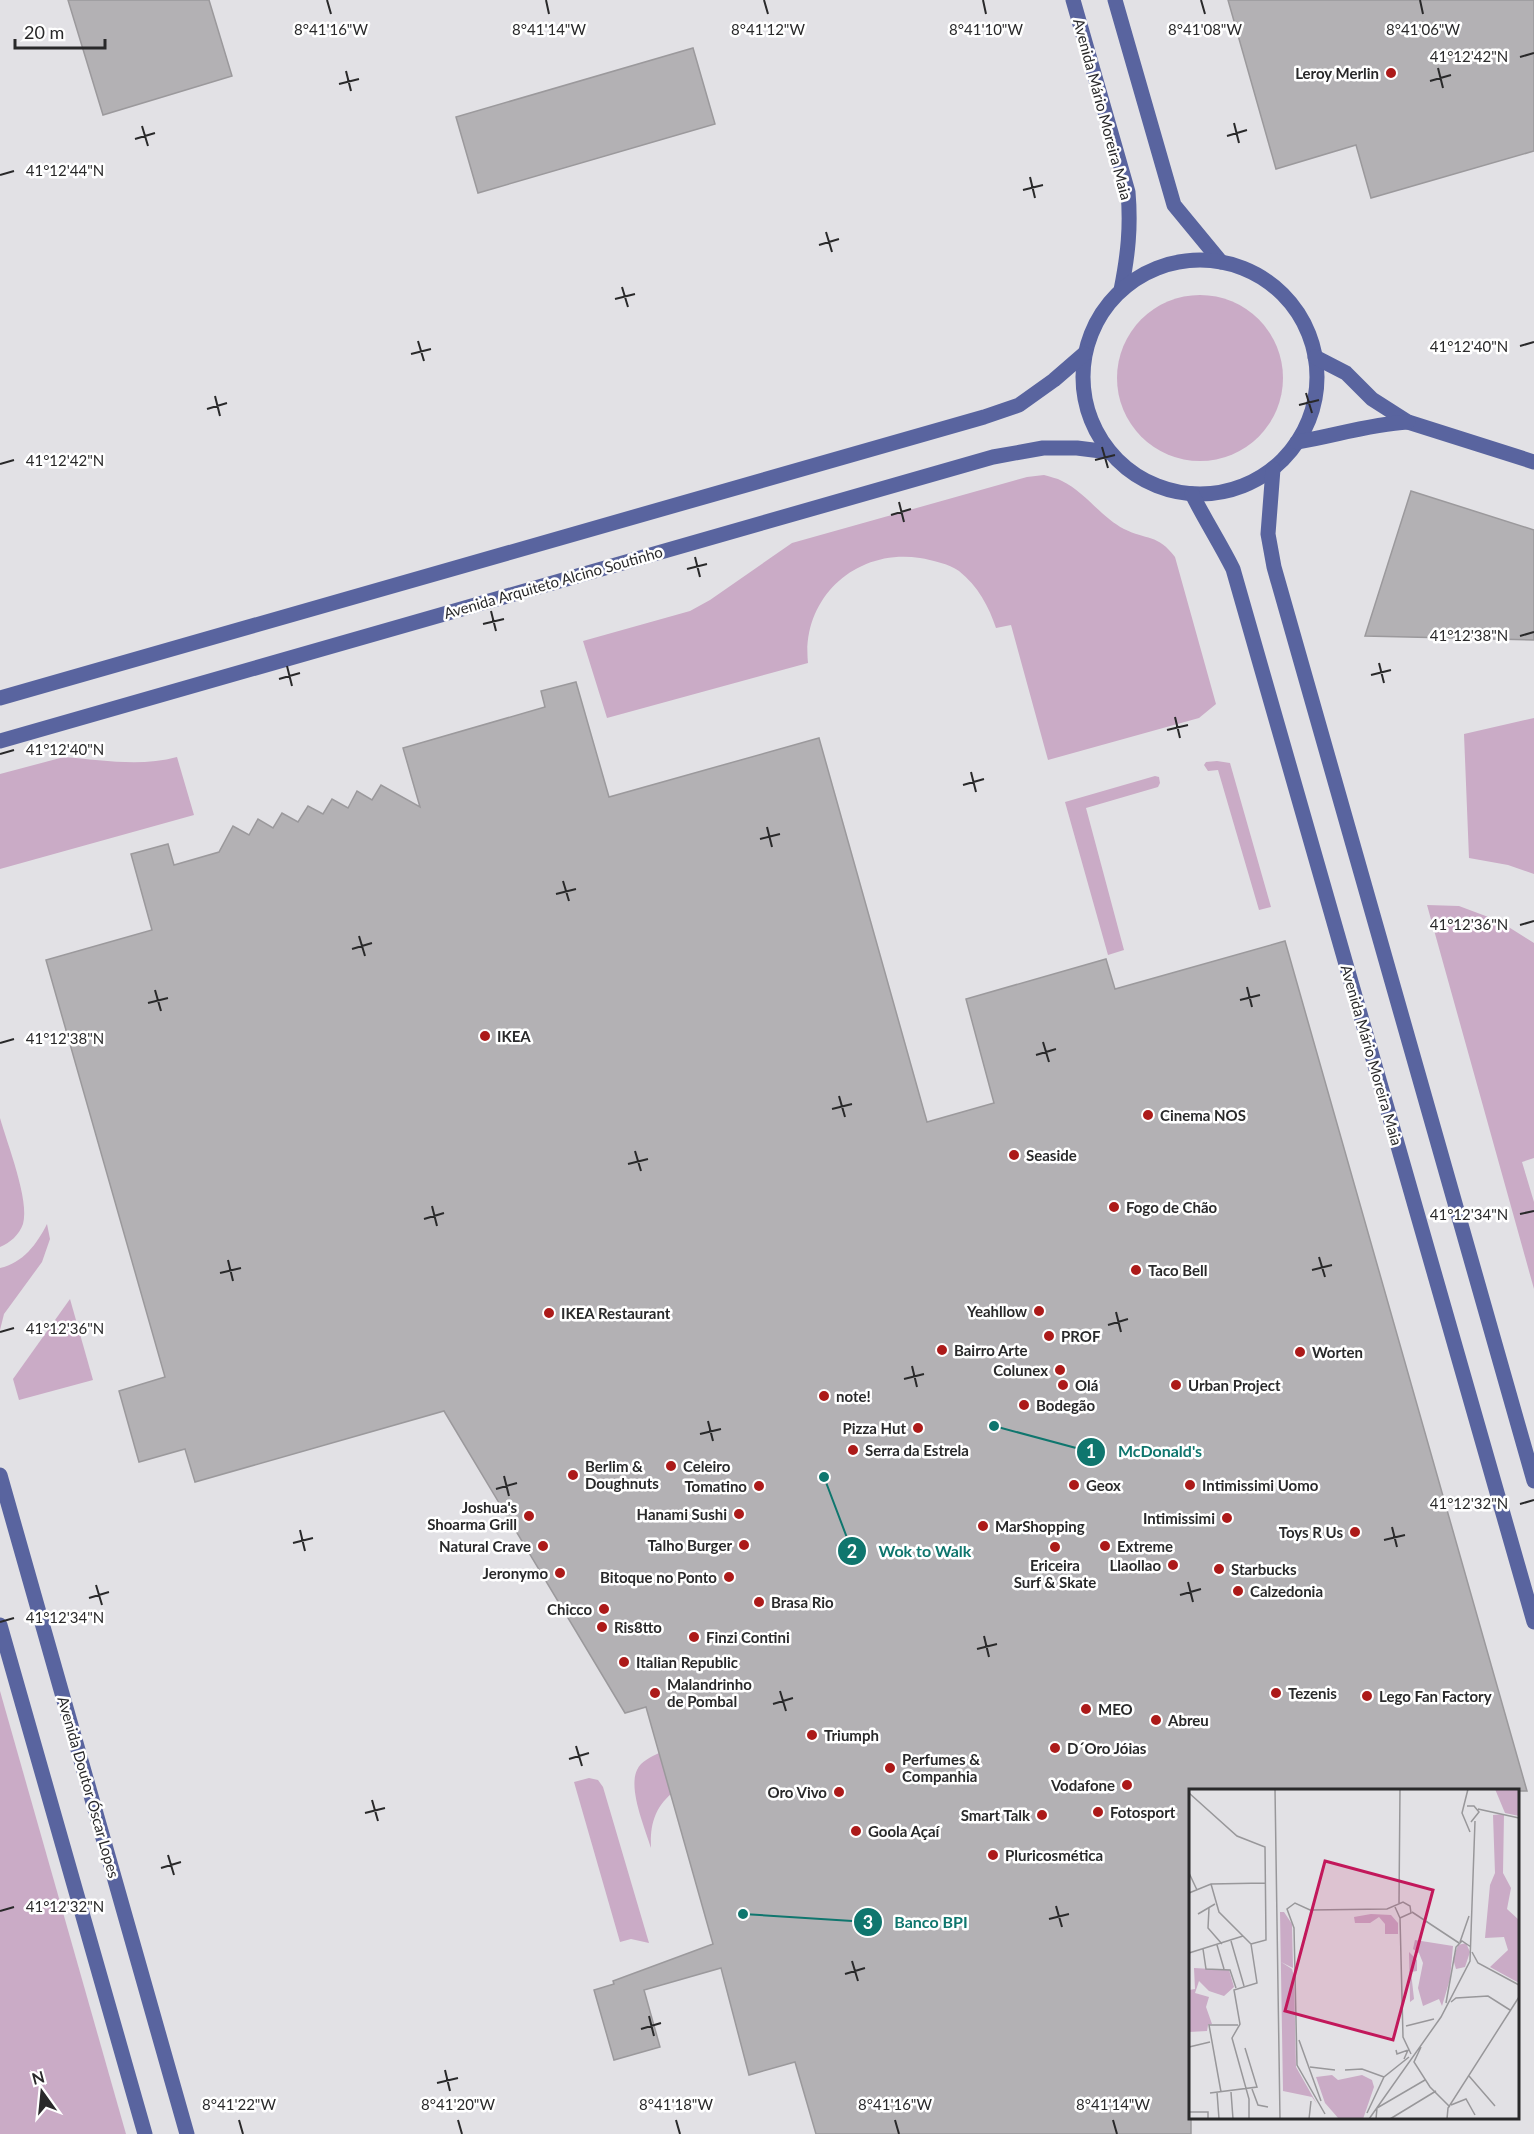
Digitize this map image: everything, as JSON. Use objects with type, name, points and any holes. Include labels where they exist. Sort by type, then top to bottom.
[{"type":"main road","name":"Avenida Mário Moreira Maia","points":[[1074,0],[1128,192],[1131,221],[1121,290]]},
{"type":"main road","points":[[1115,0],[1174,205],[1221,262]]},
{"type":"main road","points":[[1194,260],[1221,262],[1254,273],[1282,293],[1303,321],[1315,357],[1317,387],[1310,416],[1297,442],[1273,469],[1248,484],[1221,492],[1192,494],[1161,488],[1133,474],[1109,452],[1091,422],[1082,388],[1084,354],[1092,330],[1104,308],[1121,290],[1143,274],[1168,264],[1194,260]]},
{"type":"main road","points":[[0,698],[984,417],[1019,405],[1054,380],[1084,354]]},
{"type":"main road","points":[[1315,357],[1346,373],[1372,399],[1408,422],[1534,462]]},
{"type":"main road","points":[[1297,442],[1339,435],[1381,424],[1408,422]]},
{"type":"main road","name":"Avenida Arquiteto Alcino Soutinho","points":[[0,741],[993,457],[1043,447],[1109,452]]},
{"type":"main road","points":[[1273,469],[1268,534],[1274,567],[1534,1481]]},
{"type":"main road","name":"Avenida Mário Moreira Maia","points":[[1192,494],[1233,569],[1534,1622]]},
{"type":"main road","name":"Avenida Doutor Óscar Lopes","points":[[0,1475],[187,2134]]},
{"type":"main road","points":[[0,1625],[145,2134]]},
{"type":"shaded area","points":[[1200,295],[1216,296],[1232,301],[1259,319],[1277,346],[1282,362],[1282,394],[1277,410],[1259,437],[1232,455],[1216,460],[1200,461],[1184,460],[1168,455],[1141,437],[1123,410],[1118,394],[1117,378],[1118,362],[1123,346],[1141,319],[1168,301],[1184,296]]},
{"type":"shaded area","points":[[1044,475],[1058,479],[1078,491],[1124,529],[1163,544],[1175,557],[1216,704],[1199,718],[1048,760],[1011,625],[996,628],[977,590],[959,571],[925,559],[897,557],[875,561],[837,582],[823,599],[814,618],[808,639],[808,663],[607,718],[583,641],[690,611],[710,600],[792,543],[1027,477]]},
{"type":"shaded area","points":[[1534,718],[1534,874],[1508,865],[1469,858],[1464,734]]},
{"type":"shaded area","points":[[64,757],[149,762],[177,757],[194,815],[0,869],[0,774]]},
{"type":"shaded area","points":[[1206,762],[1230,763],[1271,907],[1259,910],[1218,770],[1208,771],[1204,765]]},
{"type":"shaded area","points":[[1155,776],[1159,777],[1158,787],[1086,808],[1124,950],[1108,955],[1065,802]]},
{"type":"shaded area","points":[[1427,905],[1459,906],[1499,921],[1534,943],[1534,1158],[1522,1162],[1534,1202],[1534,1289]]},
{"type":"shaded area","points":[[0,1118],[21,1187],[24,1214],[19,1232],[11,1241],[0,1247]]},
{"type":"shaded area","points":[[47,1224],[50,1239],[42,1262],[4,1314],[0,1330],[0,1268],[16,1262],[28,1252],[39,1239]]},
{"type":"shaded area","points":[[70,1299],[93,1380],[19,1400],[13,1379]]},
{"type":"shaded area","points":[[0,1691],[126,2134],[0,2134]]},
{"type":"shaded area","points":[[659,1753],[671,1794],[654,1818],[651,1848],[638,1809],[635,1778],[641,1764]]},
{"type":"shaded area","points":[[589,1778],[598,1780],[603,1787],[649,1943],[631,1939],[620,1942],[574,1782]]},
{"type":"building","points":[[68,0],[209,0],[232,76],[103,115]]},
{"type":"building","name":"Leroy Merlin","points":[[1228,0],[1534,0],[1534,151],[1371,198],[1356,145],[1276,169]]},
{"type":"building","points":[[693,48],[715,124],[478,193],[456,117]]},
{"type":"building","points":[[1411,491],[1534,530],[1534,640],[1365,636]]},
{"type":"building","points":[[576,682],[609,797],[819,738],[927,1122],[994,1103],[966,999],[1106,959],[1115,989],[1285,941],[1527,1791],[1519,1791],[1519,1789],[1189,1789],[1189,2119],[1191,2119],[1191,2134],[816,2134],[795,2062],[749,2075],[721,1968],[644,1990],[660,2047],[614,2060],[594,1990],[713,1944],[646,1707],[625,1713],[444,1411],[195,1482],[185,1449],[139,1462],[119,1391],[165,1377],[46,960],[152,930],[131,854],[168,844],[174,865],[219,852],[233,826],[249,835],[258,819],[273,828],[282,813],[298,822],[308,806],[323,814],[332,799],[348,808],[357,791],[372,800],[381,785],[420,807],[403,748],[545,707],[541,691]]},
{"type":"place","name":"Leroy Merlin","points":[[1391,73]]},
{"type":"place","name":"IKEA","points":[[485,1036]]},
{"type":"place","name":"Cinema NOS","points":[[1148,1115]]},
{"type":"place","name":"Seaside","points":[[1014,1155]]},
{"type":"place","name":"Fogo de Chão","points":[[1114,1207]]},
{"type":"place","name":"Taco Bell","points":[[1136,1270]]},
{"type":"place","name":"Yeahllow","points":[[1039,1311]]},
{"type":"place","name":"IKEA Restaurant","points":[[549,1313]]},
{"type":"place","name":"PROF","points":[[1049,1336]]},
{"type":"place","name":"Bairro Arte","points":[[942,1350]]},
{"type":"place","name":"Worten","points":[[1300,1352]]},
{"type":"place","name":"Colunex","points":[[1060,1370]]},
{"type":"place","name":"Olá","points":[[1063,1385]]},
{"type":"place","name":"Urban Project","points":[[1176,1385]]},
{"type":"place","name":"note!","points":[[824,1396]]},
{"type":"place","name":"Bodegão","points":[[1024,1405]]},
{"type":"place","name":"McDonald's","points":[[994,1426]]},
{"type":"place","name":"Pizza Hut","points":[[918,1428]]},
{"type":"place","name":"Serra da Estrela","points":[[853,1450]]},
{"type":"place","name":"Celeiro","points":[[671,1466]]},
{"type":"place","name":"Berlim & Doughnuts","points":[[573,1475]]},
{"type":"place","name":"Wok to Walk","points":[[824,1477]]},
{"type":"place","name":"Geox","points":[[1074,1485]]},
{"type":"place","name":"Intimissimi Uomo","points":[[1190,1485]]},
{"type":"place","name":"Tomatino","points":[[759,1486]]},
{"type":"place","name":"Hanami Sushi","points":[[739,1514]]},
{"type":"place","name":"Joshua's Shoarma Grill","points":[[529,1516]]},
{"type":"place","name":"Intimissimi","points":[[1227,1518]]},
{"type":"place","name":"MarShopping","points":[[983,1526]]},
{"type":"place","name":"Toys R Us","points":[[1355,1532]]},
{"type":"place","name":"Talho Burger","points":[[744,1545]]},
{"type":"place","name":"Natural Crave","points":[[543,1546]]},
{"type":"place","name":"Extreme","points":[[1105,1546]]},
{"type":"place","name":"Ericeira Surf & Skate","points":[[1055,1547]]},
{"type":"place","name":"Llaollao","points":[[1173,1565]]},
{"type":"place","name":"Starbucks","points":[[1219,1569]]},
{"type":"place","name":"Jeronymo","points":[[560,1573]]},
{"type":"place","name":"Bitoque no Ponto","points":[[729,1577]]},
{"type":"place","name":"Calzedonia","points":[[1238,1591]]},
{"type":"place","name":"Brasa Rio","points":[[759,1602]]},
{"type":"place","name":"Chicco","points":[[604,1609]]},
{"type":"place","name":"Ris8tto","points":[[602,1627]]},
{"type":"place","name":"Finzi Contini","points":[[694,1637]]},
{"type":"place","name":"Italian Republic","points":[[624,1662]]},
{"type":"place","name":"Malandrinho de Pombal","points":[[655,1693]]},
{"type":"place","name":"Tezenis","points":[[1276,1693]]},
{"type":"place","name":"Lego Fan Factory","points":[[1367,1696]]},
{"type":"place","name":"MEO","points":[[1086,1709]]},
{"type":"place","name":"Abreu","points":[[1156,1720]]},
{"type":"place","name":"Triumph","points":[[812,1735]]},
{"type":"place","name":"D´Oro Jóias","points":[[1055,1748]]},
{"type":"place","name":"Perfumes & Companhia","points":[[890,1768]]},
{"type":"place","name":"Vodafone","points":[[1127,1785]]},
{"type":"place","name":"Oro Vivo","points":[[839,1792]]},
{"type":"place","name":"Fotosport","points":[[1098,1812]]},
{"type":"place","name":"Smart Talk","points":[[1042,1815]]},
{"type":"place","name":"Goola Açaí","points":[[856,1831]]},
{"type":"place","name":"Pluricosmética","points":[[993,1855]]},
{"type":"place","name":"Banco BPI","points":[[743,1914]]}]
